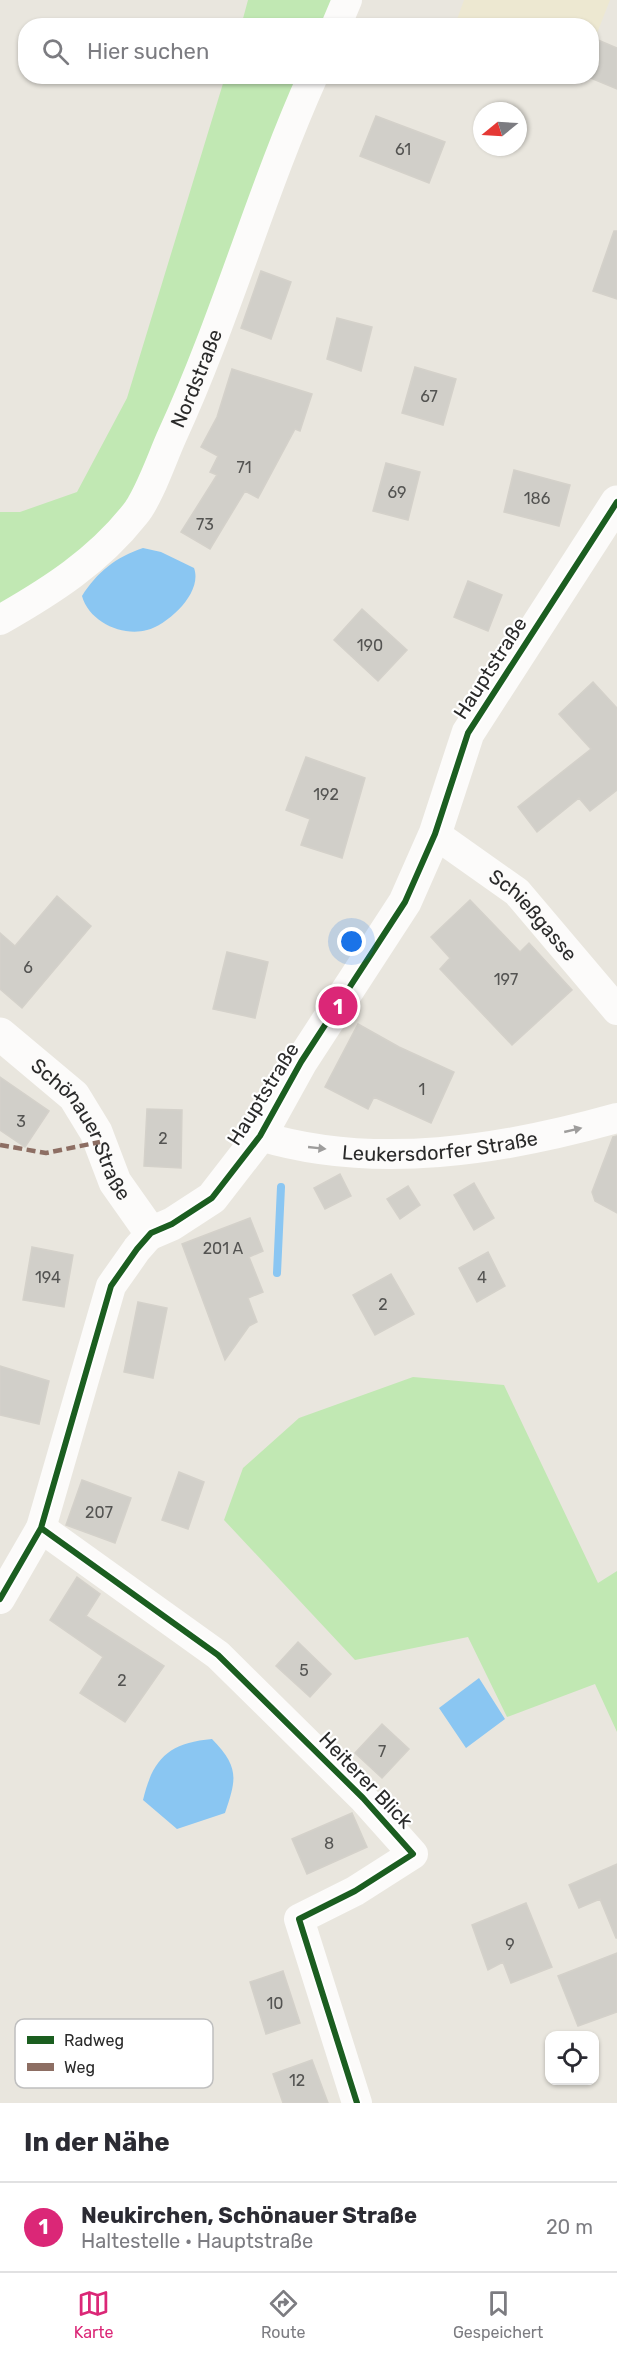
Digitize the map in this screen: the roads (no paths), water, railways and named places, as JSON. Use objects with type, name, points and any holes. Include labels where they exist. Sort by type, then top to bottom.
[{"type":"street","points":[[339,18],[347,0]]},
{"type":"street","name":"Nordstraße","points":[[0,620],[57,587],[99,553],[137,512],[189,400],[285,138],[309,84]]},
{"type":"street","name":"Hauptstraße","points":[[0,1599],[41,1528],[111,1286],[151,1233],[172,1224],[212,1198],[260,1136],[301,1062],[405,902],[435,834],[468,733],[617,502]]},
{"type":"street","name":"Schießgasse","points":[[435,834],[517,892],[617,1010]]},
{"type":"street","name":"Schönauer Straße","points":[[0,1034],[74,1096],[96,1132],[116,1182],[151,1233]]},
{"type":"street","name":"Leukersdorfer Straße","points":[[260,1136],[294,1146],[373,1154],[436,1152],[573,1131],[617,1118]]},
{"type":"street","name":"Heiterer Blick","points":[[41,1528],[218,1655],[363,1798],[413,1854],[355,1891],[299,1919],[357,2103]]},
{"type":"water","points":[[143,548],[161,552],[194,568],[194,587],[182,606],[156,627],[138,632],[118,629],[99,620],[86,605],[82,596],[108,566]]},
{"type":"water","points":[[479,1678],[505,1719],[466,1748],[439,1708]]},
{"type":"water","points":[[212,1739],[227,1757],[233,1773],[232,1791],[225,1813],[177,1829],[143,1800],[147,1785],[158,1763],[165,1755],[184,1744]]},
{"type":"waterway","points":[[277,1273],[281,1187]]},
{"type":"place","name":"Neukirchen, Schönauer Straße","points":[[338,1006]]}]
